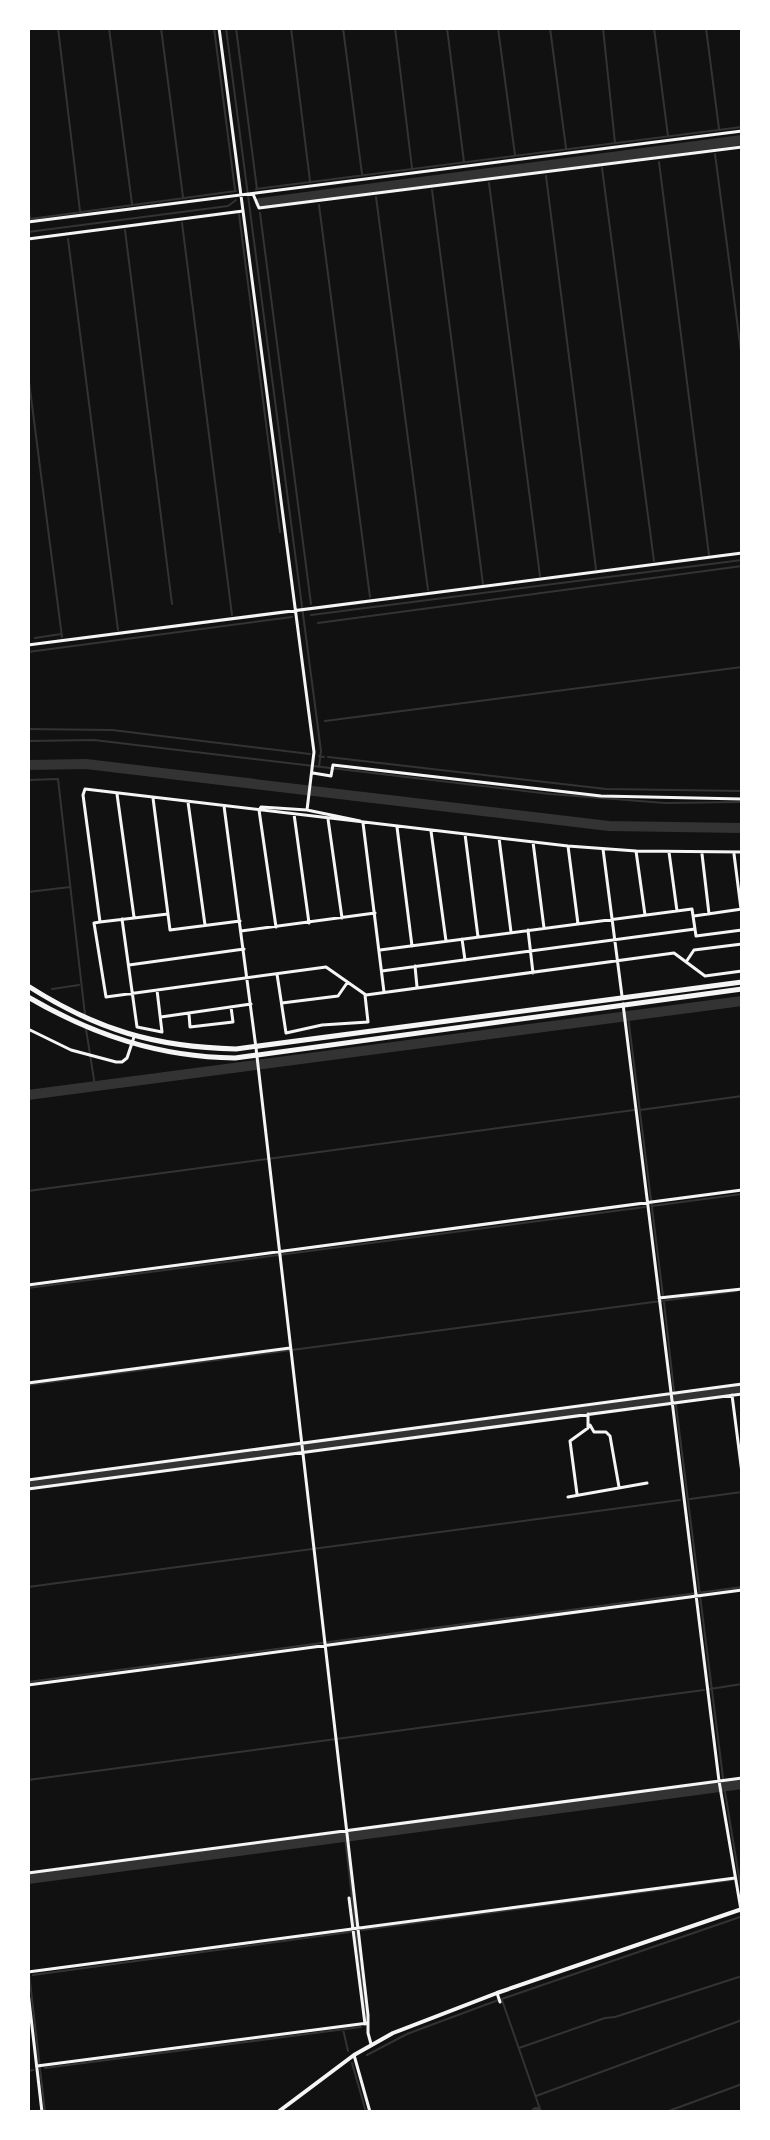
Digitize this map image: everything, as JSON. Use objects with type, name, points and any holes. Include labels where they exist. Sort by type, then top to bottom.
[{"type":"highway","points":[[28,997],[89,1029],[131,1045],[258,1063],[623,1005],[742,982]]},
{"type":"highway","points":[[28,986],[92,1022],[134,1037],[200,1048],[256,1048],[742,989]]},
{"type":"main road","points":[[278,2112],[354,2055],[403,2028],[742,1912]]},
{"type":"street","points":[[219,28],[247,194],[243,211],[299,610],[314,752],[307,809]]},
{"type":"street","points":[[28,222],[742,131]]},
{"type":"street","points":[[247,194],[259,208],[742,147]]},
{"type":"street","points":[[28,239],[243,211]]},
{"type":"street","points":[[28,645],[742,553]]},
{"type":"street","points":[[312,774],[331,776],[333,765],[601,796],[742,799]]},
{"type":"street","points":[[100,922],[83,791],[568,846],[636,851],[742,852]]},
{"type":"street","points":[[117,793],[134,917]]},
{"type":"street","points":[[153,798],[170,930],[240,921]]},
{"type":"street","points":[[188,802],[205,925]]},
{"type":"street","points":[[224,806],[248,978],[337,1739],[355,1928],[371,2044]]},
{"type":"street","points":[[259,810],[261,807],[307,809],[353,818],[363,823]]},
{"type":"street","points":[[259,810],[276,927]]},
{"type":"street","points":[[294,814],[309,923]]},
{"type":"street","points":[[328,818],[342,918]]},
{"type":"street","points":[[363,823],[384,992]]},
{"type":"street","points":[[397,827],[412,946]]},
{"type":"street","points":[[431,831],[446,941]]},
{"type":"street","points":[[465,834],[478,937]]},
{"type":"street","points":[[499,838],[511,932]]},
{"type":"street","points":[[533,842],[544,928]]},
{"type":"street","points":[[568,846],[578,924]]},
{"type":"street","points":[[603,849],[651,1202],[672,1402],[721,1790],[742,1912]]},
{"type":"street","points":[[636,851],[645,915]]},
{"type":"street","points":[[669,852],[677,911]]},
{"type":"street","points":[[693,916],[742,909],[734,852]]},
{"type":"street","points":[[702,853],[709,914]]},
{"type":"street","points":[[380,950],[692,909],[696,936],[742,930]]},
{"type":"street","points":[[241,931],[375,913]]},
{"type":"street","points":[[168,914],[94,923],[106,997],[326,967],[365,995],[674,953],[705,976],[742,971]]},
{"type":"street","points":[[122,919],[137,1027],[162,1032],[157,990]]},
{"type":"street","points":[[382,971],[695,929]]},
{"type":"street","points":[[528,930],[533,973]]},
{"type":"street","points":[[462,939],[465,960]]},
{"type":"street","points":[[686,962],[694,950],[742,944]]},
{"type":"street","points":[[129,965],[244,949]]},
{"type":"street","points":[[415,966],[417,988]]},
{"type":"street","points":[[277,974],[286,1033],[322,1025],[368,1022],[365,995]]},
{"type":"street","points":[[282,1003],[338,996],[347,983]]},
{"type":"street","points":[[161,1017],[251,1004]]},
{"type":"street","points":[[189,1014],[190,1027],[233,1022],[231,1007]]},
{"type":"street","points":[[28,1029],[86,1056],[122,1062],[127,1058],[134,1037]]},
{"type":"street","points":[[28,1285],[280,1254],[742,1190]]},
{"type":"street","points":[[661,1299],[742,1289]]},
{"type":"street","points":[[28,1383],[291,1349]]},
{"type":"street","points":[[28,1480],[742,1384]]},
{"type":"street","points":[[28,1489],[742,1394]]},
{"type":"street","points":[[732,1395],[742,1473]]},
{"type":"street","points":[[588,1414],[594,1432],[606,1432],[610,1436],[619,1487]]},
{"type":"street","points":[[577,1494],[570,1441],[590,1425]]},
{"type":"street","points":[[568,1497],[647,1483]]},
{"type":"street","points":[[28,1685],[325,1643],[742,1590]]},
{"type":"street","points":[[28,1873],[742,1778]]},
{"type":"street","points":[[29,1972],[735,1878]]},
{"type":"street","points":[[349,1898],[353,1907]]},
{"type":"street","points":[[28,1992],[42,2112]]},
{"type":"street","points":[[39,2066],[366,2023]]},
{"type":"street","points":[[354,2055],[370,2112]]},
{"type":"waterway","points":[[58,28],[80,211]]},
{"type":"waterway","points":[[109,28],[132,204]]},
{"type":"waterway","points":[[161,28],[183,197]]},
{"type":"waterway","points":[[214,28],[235,190]]},
{"type":"waterway","points":[[226,28],[321,751],[319,767]]},
{"type":"waterway","points":[[236,28],[257,189]]},
{"type":"waterway","points":[[291,28],[310,181]]},
{"type":"waterway","points":[[343,28],[362,174]]},
{"type":"waterway","points":[[395,28],[412,168]]},
{"type":"waterway","points":[[447,28],[464,162]]},
{"type":"waterway","points":[[498,28],[515,155]]},
{"type":"waterway","points":[[550,28],[566,148]]},
{"type":"waterway","points":[[603,28],[615,143]]},
{"type":"waterway","points":[[654,28],[668,136]]},
{"type":"waterway","points":[[706,28],[719,129]]},
{"type":"waterway","points":[[256,189],[742,127]]},
{"type":"waterway","points":[[260,203],[742,140]]},
{"type":"waterway","points":[[715,154],[742,359]]},
{"type":"waterway","points":[[659,162],[709,555]]},
{"type":"waterway","points":[[602,168],[654,561]]},
{"type":"waterway","points":[[546,176],[596,569]]},
{"type":"waterway","points":[[489,183],[540,576]]},
{"type":"waterway","points":[[432,190],[483,584]]},
{"type":"waterway","points":[[28,206],[30,219],[236,191]]},
{"type":"waterway","points":[[376,197],[428,590]]},
{"type":"waterway","points":[[28,232],[228,206],[236,200]]},
{"type":"waterway","points":[[319,205],[370,597]]},
{"type":"waterway","points":[[260,213],[311,604]]},
{"type":"waterway","points":[[239,214],[280,532]]},
{"type":"waterway","points":[[182,223],[232,615]]},
{"type":"waterway","points":[[125,230],[172,604]]},
{"type":"waterway","points":[[68,239],[118,630]]},
{"type":"waterway","points":[[28,374],[62,637]]},
{"type":"waterway","points":[[311,615],[742,560]]},
{"type":"waterway","points":[[318,623],[742,566]]},
{"type":"waterway","points":[[28,652],[292,617]]},
{"type":"waterway","points":[[35,638],[61,634]]},
{"type":"waterway","points":[[325,721],[742,667]]},
{"type":"waterway","points":[[28,729],[112,730],[310,754]]},
{"type":"waterway","points":[[28,741],[94,740],[550,794],[665,803],[742,802]]},
{"type":"waterway","points":[[319,756],[324,757]]},
{"type":"waterway","points":[[328,757],[606,789],[742,791]]},
{"type":"waterway","points":[[28,765],[86,764],[609,826],[742,828]]},
{"type":"waterway","points":[[28,780],[58,779],[85,1015]]},
{"type":"waterway","points":[[28,892],[70,887]]},
{"type":"waterway","points":[[52,989],[79,985]]},
{"type":"waterway","points":[[28,1095],[742,1001]]},
{"type":"waterway","points":[[628,1016],[663,1296]]},
{"type":"waterway","points":[[86,1029],[95,1086]]},
{"type":"waterway","points":[[640,1110],[742,1096]]},
{"type":"waterway","points":[[28,1191],[634,1110]]},
{"type":"waterway","points":[[652,1206],[742,1194]]},
{"type":"waterway","points":[[28,1288],[645,1207]]},
{"type":"waterway","points":[[28,1385],[737,1291]]},
{"type":"waterway","points":[[664,1302],[675,1400]]},
{"type":"waterway","points":[[28,1484],[742,1389]]},
{"type":"waterway","points":[[676,1405],[724,1786],[742,1895]]},
{"type":"waterway","points":[[690,1499],[742,1492]]},
{"type":"waterway","points":[[28,1587],[680,1500]]},
{"type":"waterway","points":[[28,1682],[742,1587]]},
{"type":"waterway","points":[[710,1689],[742,1684]]},
{"type":"waterway","points":[[28,1780],[704,1690]]},
{"type":"waterway","points":[[28,1879],[742,1784]]},
{"type":"waterway","points":[[345,1837],[366,2019]]},
{"type":"waterway","points":[[362,1930],[732,1880]]},
{"type":"waterway","points":[[367,2055],[407,2034],[493,2002],[740,1917]]},
{"type":"waterway","points":[[33,1975],[350,1932]]},
{"type":"waterway","points":[[28,1964],[45,2112]]},
{"type":"waterway","points":[[519,2048],[742,1976]]},
{"type":"waterway","points":[[502,2000],[541,2112]]},
{"type":"waterway","points":[[536,2096],[742,2020]]},
{"type":"waterway","points":[[45,2068],[361,2027]]},
{"type":"waterway","points":[[343,2029],[348,2051]]},
{"type":"waterway","points":[[352,2063],[366,2112]]},
{"type":"waterway","points":[[28,2071],[33,2070]]},
{"type":"waterway","points":[[666,2112],[742,2084]]}]
